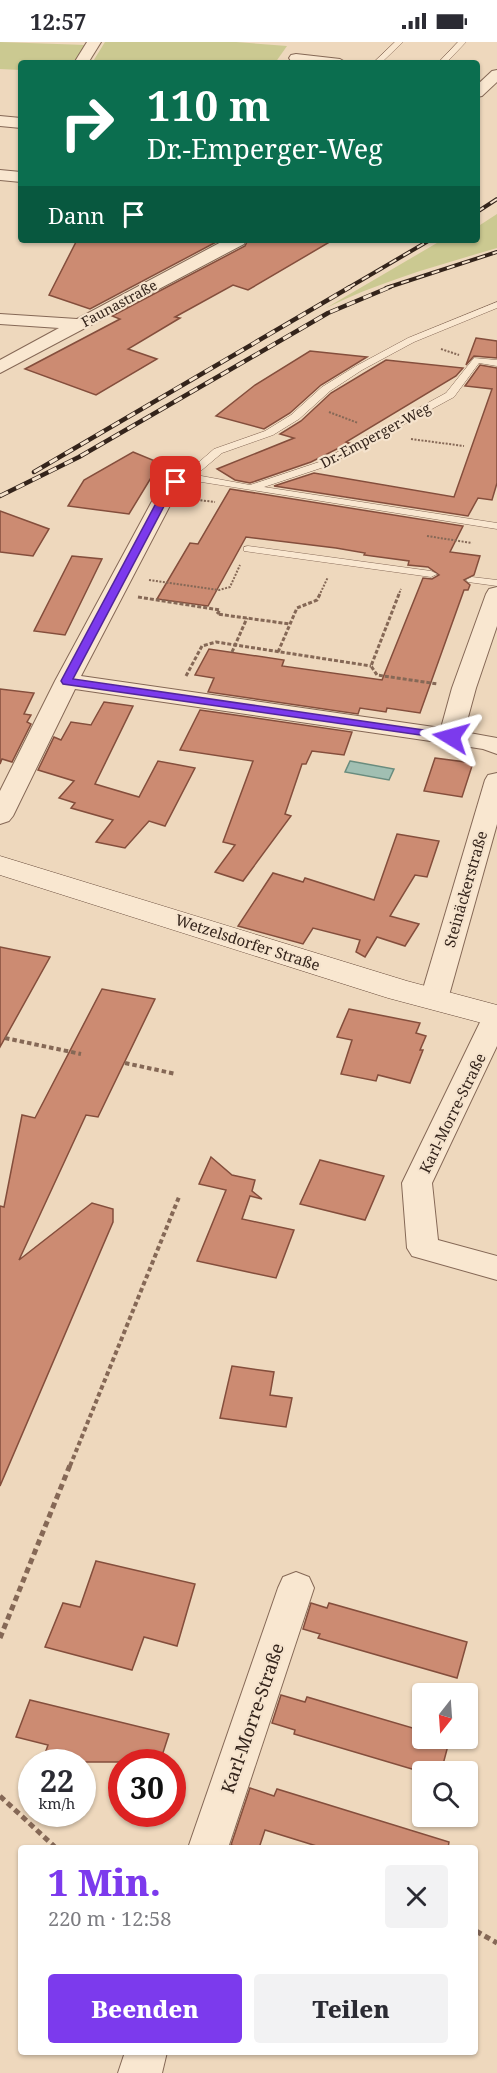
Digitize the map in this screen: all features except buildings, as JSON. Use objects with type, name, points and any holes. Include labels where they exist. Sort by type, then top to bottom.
[{"type":"main road","name":"Wetzelsdorfer Straße","points":[[0,865],[434,999],[497,1016]]},
{"type":"street","points":[[83,60],[93,42]]},
{"type":"street","points":[[295,60],[305,42]]},
{"type":"street","points":[[0,122],[18,123]]},
{"type":"street","points":[[0,175],[18,177]]},
{"type":"street","name":"Faunastraße","points":[[0,367],[232,243]]},
{"type":"street","points":[[0,319],[79,324]]},
{"type":"street","points":[[0,816],[67,681],[167,492],[182,480]]},
{"type":"street","points":[[451,737],[464,688],[495,604]]},
{"type":"street","points":[[67,681],[451,737],[490,743],[497,747]]},
{"type":"street","name":"Steinäckerstraße","points":[[434,999],[489,834],[497,780]]},
{"type":"street","name":"Karl-Morre-Straße","points":[[497,1016],[417,1183],[423,1248],[497,1268]]},
{"type":"street","name":"Karl-Morre-Straße","points":[[209,1845],[296,1588]]},
{"type":"street","points":[[140,2073],[145,2055]]},
{"type":"lane","points":[[380,60],[399,42]]},
{"type":"lane","points":[[445,60],[462,42]]},
{"type":"lane","points":[[182,480],[219,451],[269,433],[294,417],[326,389],[411,340],[497,305]]},
{"type":"lane","points":[[477,360],[497,363]]},
{"type":"lane","name":"Dr.-Emperger-Weg","points":[[182,480],[251,488],[323,464],[450,395],[477,360]]},
{"type":"lane","points":[[251,488],[497,526]]},
{"type":"lane","points":[[248,549],[431,574]]},
{"type":"lane","points":[[472,580],[497,583]]},
{"type":"path","points":[[411,340],[477,360]]},
{"type":"path","points":[[117,585],[219,590],[230,587],[248,549]]},
{"type":"path","points":[[278,652],[297,608],[317,600],[335,561]]},
{"type":"path","points":[[371,666],[408,571]]},
{"type":"path","points":[[117,585],[220,610],[217,614],[290,624]]},
{"type":"path","points":[[232,652],[247,618]]},
{"type":"path","points":[[175,697],[202,646],[216,642],[371,666],[377,675],[464,688]]},
{"type":"path","points":[[5,1038],[81,1054]]},
{"type":"path","points":[[125,1063],[176,1074]]},
{"type":"path","points":[[0,1638],[179,1197]]},
{"type":"path","points":[[0,1796],[53,1845]]},
{"type":"path","points":[[478,1932],[497,1943]]},
{"type":"shaded area","points":[[0,42],[86,45],[77,60],[18,60],[18,70],[0,69]]},
{"type":"shaded area","points":[[105,42],[236,42],[287,46],[277,60],[94,60]]},
{"type":"shaded area","points":[[497,214],[497,248],[389,282],[326,308],[437,243],[480,243],[480,225]]},
{"type":"shaded area","points":[[350,761],[394,769],[389,780],[345,772]]},
{"type":"railway","points":[[480,210],[497,199]]},
{"type":"railway","points":[[348,288],[425,243]]},
{"type":"railway","points":[[386,288],[497,252]]},
{"type":"railway","points":[[34,472],[350,287]]},
{"type":"railway","points":[[0,496],[79,457],[328,313],[390,287]]},
{"type":"route","points":[[176,482],[167,492],[67,681],[451,737]]}]
